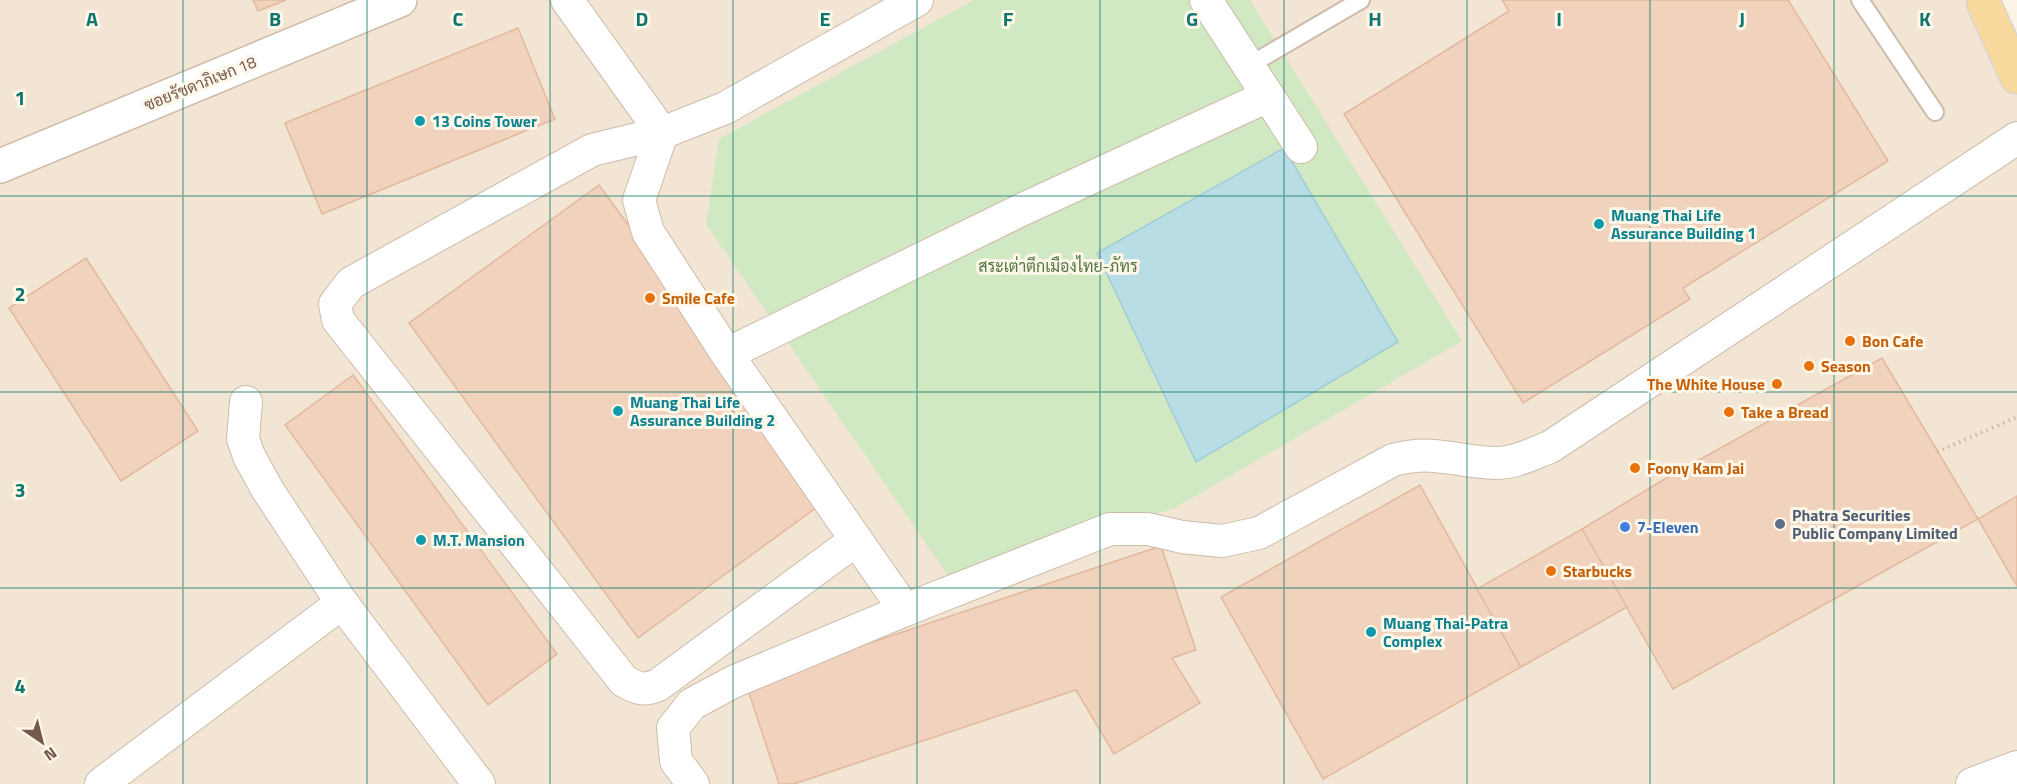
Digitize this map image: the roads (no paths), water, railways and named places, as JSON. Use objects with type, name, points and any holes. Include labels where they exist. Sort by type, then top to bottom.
[{"type":"main road","points":[[1983,2],[2017,47]]},
{"type":"main road","points":[[1983,2],[2017,77]]},
{"type":"street","name":"ซอยรัชดาภิเษก 18","points":[[0,166],[400,0]]},
{"type":"street","points":[[567,0],[662,133]]},
{"type":"street","points":[[856,540],[658,684],[646,690],[635,688],[624,681],[338,320],[335,304],[351,283],[592,150],[662,133],[725,108],[916,0]]},
{"type":"street","points":[[1206,0],[1301,147]]},
{"type":"street","points":[[727,354],[1022,210],[1268,96]]},
{"type":"street","points":[[662,133],[639,201],[648,232],[727,354],[905,610]]},
{"type":"street","points":[[693,784],[676,761],[673,728],[692,704],[733,682],[905,610],[1110,529],[1148,529],[1182,537],[1222,541],[1259,533],[1393,460],[1417,453],[1496,463],[1520,460],[1550,447],[2017,138]]},
{"type":"street","points":[[246,402],[243,439],[249,456],[342,603],[479,784]]},
{"type":"street","points":[[101,784],[342,603]]},
{"type":"street","points":[[1971,784],[2017,766]]},
{"type":"lane","points":[[1248,66],[1361,0]]},
{"type":"lane","points":[[1860,0],[1935,112]]},
{"type":"water","points":[[1284,148],[1398,342],[1196,462],[1097,253]]},
{"type":"place","name":"13 Coins Tower","points":[[420,121]]},
{"type":"place","name":"Muang Thai Life Assurance Building 1","points":[[1599,224]]},
{"type":"place","name":"Smile Cafe","points":[[650,298]]},
{"type":"place","name":"Bon Cafe","points":[[1850,341]]},
{"type":"place","name":"Season","points":[[1809,366]]},
{"type":"place","name":"The White House","points":[[1777,384]]},
{"type":"place","name":"Muang Thai Life Assurance Building 2","points":[[618,411]]},
{"type":"place","name":"Take a Bread","points":[[1729,412]]},
{"type":"place","name":"Foony Kam Jai","points":[[1635,468]]},
{"type":"place","name":"Phatra Securities Public Company Limited","points":[[1780,524]]},
{"type":"place","name":"7-Eleven","points":[[1625,527]]},
{"type":"place","name":"M.T. Mansion","points":[[421,540]]},
{"type":"place","name":"Starbucks","points":[[1551,571]]},
{"type":"place","name":"Muang Thai-Patra Complex","points":[[1371,632]]},
{"type":"park label","name":"สระเต่าตึกเมืองไทย-ภัทร","points":[[1058,266]]}]
